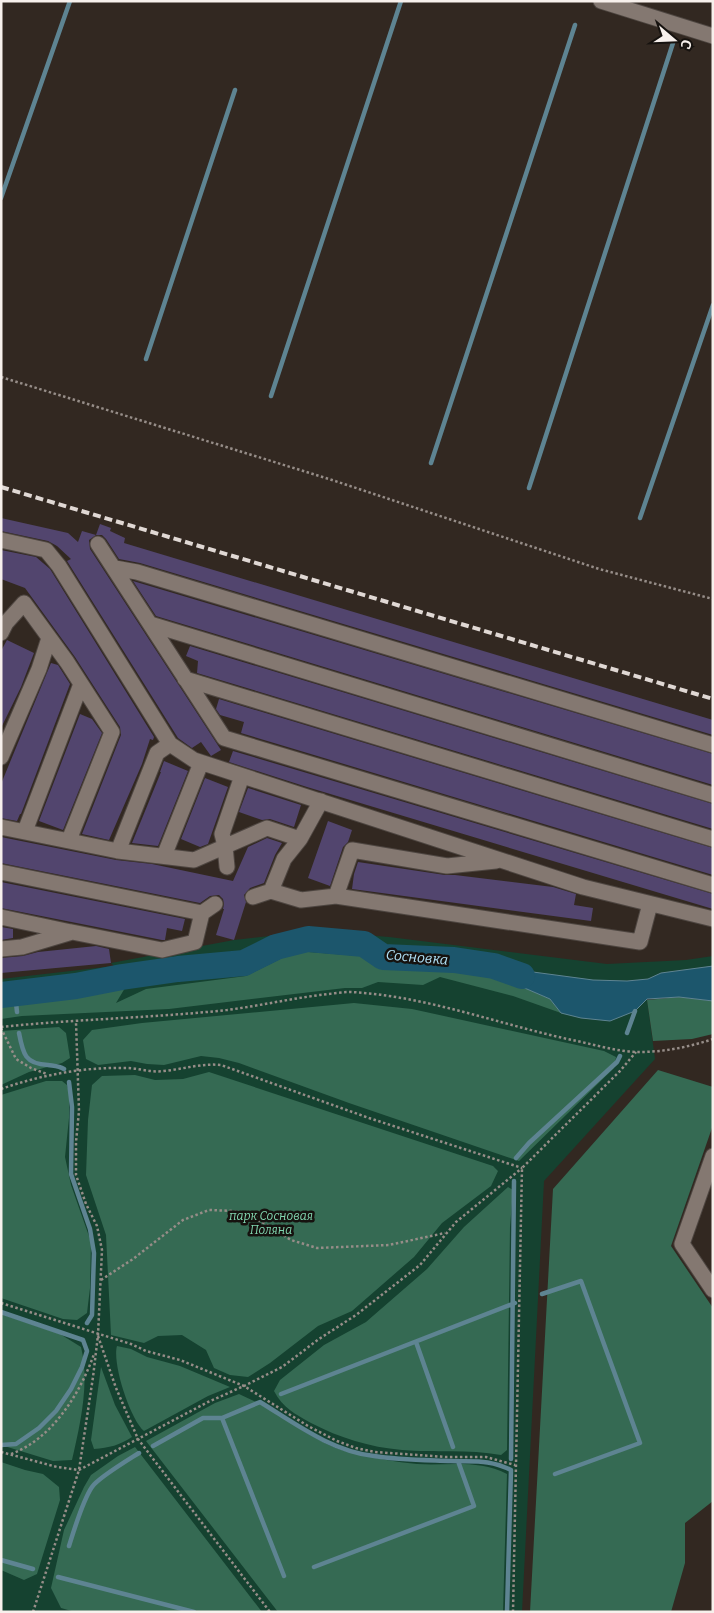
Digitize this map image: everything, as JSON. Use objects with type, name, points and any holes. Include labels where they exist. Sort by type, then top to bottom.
[{"type":"lane","points":[[601,1],[713,36]]},
{"type":"lane","points":[[1,540],[46,550],[55,561],[170,744],[194,760],[583,887],[713,920]]},
{"type":"lane","points":[[98,544],[224,738],[713,885]]},
{"type":"lane","points":[[115,568],[147,575],[713,745]]},
{"type":"lane","points":[[1,633],[6,623],[24,603],[112,732],[69,840]]},
{"type":"lane","points":[[150,624],[713,795]]},
{"type":"lane","points":[[1,757],[49,638]]},
{"type":"lane","points":[[185,679],[713,840]]},
{"type":"lane","points":[[25,831],[81,684]]},
{"type":"lane","points":[[118,850],[157,753],[170,744]]},
{"type":"lane","points":[[164,856],[201,763]]},
{"type":"lane","points":[[227,867],[222,834],[242,776]]},
{"type":"lane","points":[[271,891],[284,859],[300,839],[321,801]]},
{"type":"lane","points":[[1,826],[118,850],[194,860],[267,828],[300,839]]},
{"type":"lane","points":[[336,896],[352,850],[447,866],[503,860]]},
{"type":"lane","points":[[1,872],[202,913]]},
{"type":"lane","points":[[253,897],[271,891],[301,900],[336,896],[640,942],[650,904]]},
{"type":"lane","points":[[1,917],[162,950],[195,942],[202,913],[215,904]]},
{"type":"lane","points":[[1,949],[22,947],[72,932]]},
{"type":"lane","points":[[713,1156],[682,1244],[713,1290]]},
{"type":"path","points":[[1,377],[329,479],[599,569],[713,599]]},
{"type":"path","points":[[46,1074],[16,1059],[1,1028],[46,1022],[76,1022],[176,1015],[348,992],[382,995],[435,1005],[542,1034],[636,1052],[662,1051],[697,1045],[713,1039]]},
{"type":"path","points":[[33,1612],[78,1470],[98,1335],[102,1250],[97,1226],[86,1204],[76,1175],[76,1142],[79,1111],[76,1022]]},
{"type":"path","points":[[1,1452],[57,1467],[78,1470],[208,1402],[282,1367],[379,1298],[420,1265],[456,1222],[522,1168],[620,1071],[636,1052]]},
{"type":"path","points":[[1,1089],[46,1074],[127,1068],[149,1072],[163,1072],[211,1064],[221,1065],[369,1118],[522,1168]]},
{"type":"path","points":[[513,1612],[522,1168]]},
{"type":"path","points":[[101,1280],[126,1265],[183,1220],[209,1210],[234,1211],[262,1222],[291,1240],[317,1248],[389,1245],[447,1233]]},
{"type":"path","points":[[1,1303],[131,1344],[146,1351],[180,1360],[244,1386],[308,1426],[337,1441],[356,1448],[374,1452],[446,1457],[486,1457],[515,1465]]},
{"type":"path","points":[[98,1335],[116,1388],[138,1439],[270,1612]]},
{"type":"path","points":[[9,1455],[23,1450],[62,1416],[85,1378],[96,1350]]},
{"type":"green space","name":"парк Сосновая Поляна","points":[[315,931],[389,937],[607,964],[686,960],[713,956],[713,966],[661,973],[648,979],[626,981],[647,999],[655,1059],[544,1181],[522,1612],[1,1612],[1,979],[114,966],[111,963],[234,940]]},
{"type":"green space","points":[[296,951],[488,966],[506,980],[550,999],[561,1013],[513,996],[440,977],[423,985],[378,982],[362,988],[345,988],[169,1009],[22,1016],[1,1019],[1,983],[123,970],[128,983],[116,1003],[146,989],[246,976]]},
{"type":"green space","points":[[679,997],[713,1001],[713,1034],[692,1039],[653,1041],[647,1000]]},
{"type":"green space","points":[[354,1003],[412,1009],[604,1051],[616,1057],[614,1068],[519,1161],[239,1063],[219,1058],[201,1056],[164,1065],[131,1061],[98,1065],[86,1059],[83,1040],[92,1030],[142,1023]]},
{"type":"green space","points":[[59,1027],[66,1033],[70,1058],[62,1063],[29,1072],[1,1085],[1,1031]]},
{"type":"green space","points":[[658,1070],[713,1087],[713,1125],[671,1246],[713,1308],[713,1501],[685,1523],[685,1563],[671,1612],[530,1612],[553,1189]]},
{"type":"green space","points":[[209,1072],[493,1166],[498,1171],[491,1186],[442,1223],[414,1257],[352,1311],[318,1326],[270,1363],[248,1377],[230,1375],[214,1368],[206,1350],[182,1335],[158,1336],[144,1343],[111,1335],[106,1235],[86,1175],[88,1120],[92,1085],[102,1076],[135,1075],[155,1080],[183,1079]]},
{"type":"green space","points":[[46,1081],[62,1081],[67,1085],[69,1092],[69,1118],[65,1157],[71,1185],[91,1242],[90,1288],[87,1313],[77,1320],[63,1319],[1,1298],[1,1095]]},
{"type":"green space","points":[[508,1187],[513,1190],[510,1227],[507,1450],[501,1455],[378,1447],[333,1433],[305,1420],[285,1406],[274,1391],[280,1380],[324,1345],[366,1322],[427,1269],[464,1227]]},
{"type":"green space","points":[[1,1314],[60,1334],[81,1347],[85,1375],[83,1404],[72,1460],[53,1461],[1,1445]]},
{"type":"green space","points":[[117,1346],[180,1366],[230,1387],[208,1396],[144,1431],[133,1415],[123,1390],[117,1365]]},
{"type":"green space","points":[[101,1367],[115,1405],[132,1437],[114,1446],[94,1449],[91,1440]]},
{"type":"green space","points":[[239,1394],[341,1450],[409,1463],[485,1466],[507,1474],[503,1612],[278,1612],[146,1441],[215,1403]]},
{"type":"green space","points":[[135,1447],[262,1612],[75,1612],[61,1608],[51,1588],[64,1530],[91,1475],[118,1456]]},
{"type":"green space","points":[[1,1462],[43,1474],[59,1487],[60,1500],[37,1574],[24,1580],[1,1570]]},
{"type":"water","points":[[488,966],[593,980],[627,981],[648,979],[661,973],[713,966],[713,1001],[679,997],[647,999],[635,1011],[610,1021],[581,1018],[561,1013],[550,999],[506,980]]},
{"type":"building","points":[[1,518],[68,533],[78,542],[82,531],[96,535],[89,540],[90,549],[221,750],[211,756],[201,742],[192,748],[178,738],[67,561],[71,559],[57,546],[48,541],[1,531]]},
{"type":"building","points":[[100,524],[111,528],[110,531],[125,538],[124,543],[713,720],[713,735],[140,563],[119,559],[106,539],[102,535],[96,535]]},
{"type":"building","points":[[1,550],[36,557],[50,569],[154,737],[153,740],[150,739],[142,764],[109,840],[82,834],[121,735],[120,727],[75,657],[25,588],[1,579]]},
{"type":"building","points":[[133,581],[713,754],[713,785],[156,616]]},
{"type":"building","points":[[7,640],[34,653],[21,687],[1,728],[1,651]]},
{"type":"building","points":[[190,646],[713,804],[713,829],[197,673],[198,661],[186,656]]},
{"type":"building","points":[[51,663],[58,665],[70,684],[21,814],[17,821],[1,818],[1,784]]},
{"type":"building","points":[[219,699],[713,848],[713,875],[241,733],[244,722],[220,715],[216,709]]},
{"type":"building","points":[[80,714],[92,719],[102,733],[63,830],[39,821]]},
{"type":"building","points":[[233,751],[713,894],[713,909],[229,762]]},
{"type":"building","points":[[164,761],[188,771],[158,846],[132,843],[161,772]]},
{"type":"building","points":[[205,778],[228,787],[208,844],[200,847],[181,839]]},
{"type":"building","points":[[248,788],[301,805],[294,827],[270,819],[262,820],[239,812]]},
{"type":"building","points":[[328,821],[352,830],[348,842],[343,847],[330,886],[308,878]]},
{"type":"building","points":[[1,837],[116,860],[152,864],[233,881],[248,847],[267,838],[282,843],[264,883],[250,888],[244,895],[246,902],[234,940],[216,935],[224,909],[223,899],[219,895],[210,896],[200,903],[1,863]]},
{"type":"building","points":[[358,862],[445,875],[553,887],[576,894],[574,905],[593,908],[591,921],[352,889]]},
{"type":"building","points":[[1,882],[185,919],[182,931],[167,928],[165,940],[162,940],[1,908]]},
{"type":"building","points":[[1,927],[13,929],[13,938],[1,940]]},
{"type":"building","points":[[96,946],[109,949],[111,963],[1,973],[1,958]]},
{"type":"waterway","points":[[1,198],[70,1]]},
{"type":"waterway","points":[[271,396],[401,1]]},
{"type":"waterway","points":[[431,463],[575,25]]},
{"type":"waterway","points":[[529,488],[673,43]]},
{"type":"waterway","points":[[146,359],[235,90]]},
{"type":"waterway","points":[[640,518],[713,305]]},
{"type":"waterway","name":"Сосновка","points":[[1,995],[76,986],[178,969],[244,963],[276,947],[308,939],[364,944],[383,957],[454,960],[494,966],[522,976]]},
{"type":"waterway","points":[[15,994],[17,1012]]},
{"type":"waterway","points":[[627,1033],[635,1011]]},
{"type":"waterway","points":[[19,1033],[24,1052],[30,1060],[34,1063],[64,1069]]},
{"type":"waterway","points":[[516,1158],[529,1143],[617,1062],[620,1056]]},
{"type":"waterway","points":[[69,1082],[72,1107],[71,1174],[90,1229],[94,1253],[92,1315],[87,1323]]},
{"type":"waterway","points":[[511,1459],[514,1181]]},
{"type":"waterway","points":[[542,1294],[581,1281],[640,1443],[555,1474]]},
{"type":"waterway","points":[[281,1394],[515,1303]]},
{"type":"waterway","points":[[1,1312],[83,1340],[87,1351],[82,1367],[71,1389],[56,1411],[39,1428],[16,1444],[1,1445]]},
{"type":"waterway","points":[[416,1342],[453,1447]]},
{"type":"waterway","points":[[153,1446],[203,1418],[222,1418],[260,1402],[329,1443],[358,1453],[403,1459],[481,1462],[503,1466],[511,1470],[507,1612]]},
{"type":"waterway","points":[[222,1418],[284,1576]]},
{"type":"waterway","points":[[69,1546],[82,1507],[95,1483],[139,1453]]},
{"type":"waterway","points":[[314,1567],[474,1506],[458,1461]]},
{"type":"waterway","points":[[1,1560],[33,1569]]},
{"type":"waterway","points":[[58,1577],[194,1612]]},
{"type":"railway","points":[[1,487],[713,699]]}]
